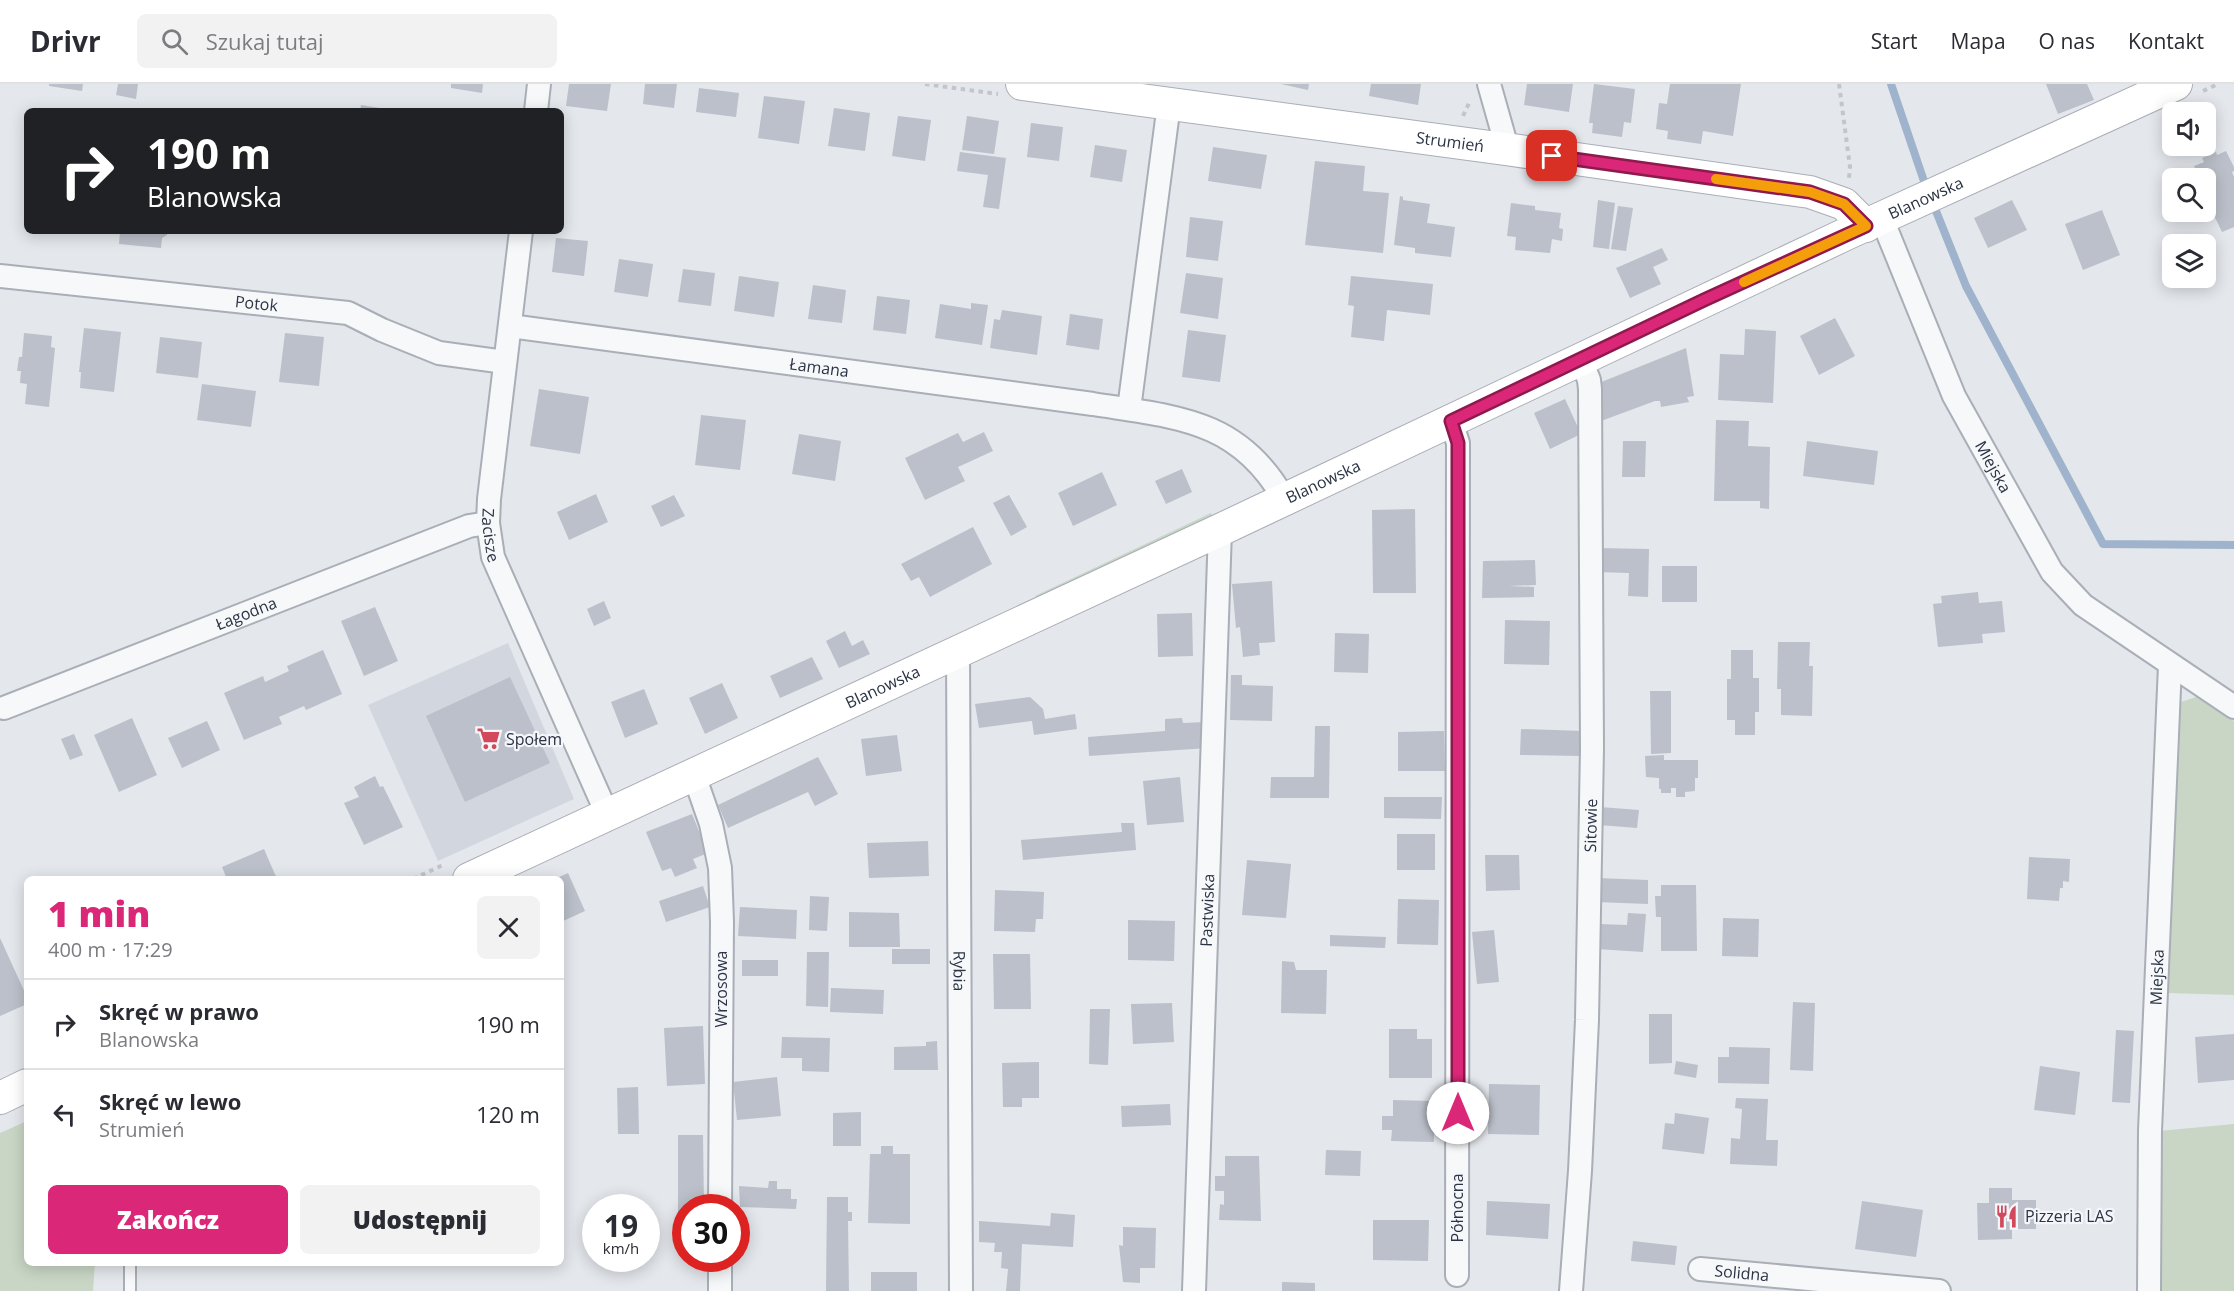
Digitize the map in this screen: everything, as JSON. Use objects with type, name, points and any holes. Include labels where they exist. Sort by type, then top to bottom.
[{"type":"street","points":[[536,108],[539,84]]},
{"type":"street","name":"Strumień","points":[[1022,84],[1810,192],[1844,204],[1874,223]]},
{"type":"street","name":"Blanowska","points":[[476,876],[2176,84]]},
{"type":"street","points":[[1482,88],[1504,137],[1505,149]]},
{"type":"street","points":[[1129,410],[1169,104]]},
{"type":"street","name":"Miejska","points":[[1874,223],[1954,396],[2052,572],[2083,605],[2234,707]]},
{"type":"street","name":"Zacisze","points":[[521,234],[489,500],[488,523],[493,557],[608,816]]},
{"type":"street","name":"Potok","points":[[0,276],[348,313],[382,330],[439,353],[505,362]]},
{"type":"street","name":"Łamana","points":[[510,326],[1129,410],[1186,420],[1235,441],[1274,482],[1284,499]]},
{"type":"street","name":"Sitowie","points":[[1571,1291],[1580,1171],[1587,1020],[1592,748],[1590,389],[1581,360]]},
{"type":"street","name":"Północna","points":[[1451,421],[1458,443],[1457,1275]]},
{"type":"street","name":"Łagodna","points":[[4,708],[469,526],[488,523]]},
{"type":"street","name":"Pastwiska","points":[[1194,1291],[1220,530]]},
{"type":"street","name":"Rybia","points":[[958,651],[961,1291]]},
{"type":"street","name":"Miejska","points":[[2149,1291],[2150,1131],[2170,665]]},
{"type":"street","name":"Wrzosowa","points":[[694,775],[711,824],[720,868],[722,922],[720,1194]]},
{"type":"street","points":[[0,1098],[24,1086]]},
{"type":"street","name":"Solidna","points":[[1700,1269],[1855,1287],[1939,1291]]},
{"type":"street","points":[[720,1272],[720,1291]]},
{"type":"lane","points":[[129,1291],[130,1266]]},
{"type":"path","points":[[1839,84],[1850,166],[1844,204]]},
{"type":"path","points":[[1461,120],[1482,88]]},
{"type":"shaded area","points":[[508,643],[574,799],[438,861],[368,705]]},
{"type":"green space","points":[[1211,513],[1215,520],[1038,602],[1035,596]]},
{"type":"green space","points":[[2196,697],[2234,721],[2234,995],[2168,993],[2175,783],[2181,702]]},
{"type":"green space","points":[[24,1122],[24,1266],[95,1266],[93,1291],[0,1291],[0,1133]]},
{"type":"green space","points":[[2234,1124],[2234,1291],[2160,1291],[2159,1131]]},
{"type":"building","points":[[49,84],[83,84],[82,91],[49,86]]},
{"type":"building","points":[[118,84],[138,84],[136,99],[116,95]]},
{"type":"building","points":[[451,84],[483,84],[482,93],[451,88]]},
{"type":"building","points":[[569,84],[611,84],[607,111],[566,106]]},
{"type":"building","points":[[645,84],[677,84],[674,108],[643,104]]},
{"type":"building","points":[[1281,84],[1309,84],[1308,90]]},
{"type":"building","points":[[1371,84],[1421,84],[1418,105],[1369,96]]},
{"type":"building","points":[[1527,84],[1573,84],[1569,112],[1524,105]]},
{"type":"building","points":[[1594,84],[1635,89],[1631,123],[1624,122],[1622,137],[1592,133],[1593,123],[1589,123]]},
{"type":"building","points":[[1670,84],[1741,84],[1733,136],[1703,131],[1701,144],[1667,139],[1668,131],[1656,129],[1659,103],[1667,104]]},
{"type":"building","points":[[2046,84],[2087,84],[2094,100],[2058,114]]},
{"type":"building","points":[[699,88],[739,93],[736,117],[696,112]]},
{"type":"building","points":[[764,96],[805,101],[799,144],[758,138]]},
{"type":"building","points":[[361,105],[380,108],[360,108]]},
{"type":"building","points":[[834,108],[870,113],[865,151],[828,146]]},
{"type":"building","points":[[898,116],[931,120],[925,161],[892,156]]},
{"type":"building","points":[[967,116],[999,121],[994,154],[962,150]]},
{"type":"building","points":[[1031,123],[1063,127],[1059,161],[1027,157]]},
{"type":"building","points":[[1095,145],[1127,150],[1122,182],[1090,177]]},
{"type":"building","points":[[1213,147],[1267,155],[1261,189],[1208,181]]},
{"type":"building","points":[[2226,151],[2234,167],[2232,172],[2234,177],[2234,227],[2222,232],[2216,220],[2216,168],[2195,168],[2194,166],[2204,162],[2202,158],[2216,156],[2216,152],[2217,155]]},
{"type":"building","points":[[960,152],[1006,158],[999,209],[983,207],[988,175],[957,171]]},
{"type":"building","points":[[1315,161],[1365,166],[1363,191],[1389,193],[1383,253],[1305,245]]},
{"type":"building","points":[[1400,196],[1403,200],[1430,204],[1427,223],[1455,227],[1451,257],[1415,253],[1415,248],[1394,245]]},
{"type":"building","points":[[1598,200],[1615,203],[1609,249],[1593,247]]},
{"type":"building","points":[[2012,200],[2027,230],[1988,248],[1974,218]]},
{"type":"building","points":[[1511,203],[1535,206],[1535,210],[1561,213],[1559,228],[1563,229],[1562,241],[1552,239],[1550,253],[1515,250],[1516,237],[1507,236]]},
{"type":"building","points":[[1618,206],[1633,208],[1626,251],[1611,249]]},
{"type":"building","points":[[2102,210],[2120,255],[2083,270],[2065,224]]},
{"type":"building","points":[[1190,217],[1223,221],[1218,261],[1186,257]]},
{"type":"building","points":[[120,234],[167,234],[162,238],[161,248],[119,244]]},
{"type":"building","points":[[556,238],[588,241],[584,276],[552,272]]},
{"type":"building","points":[[1662,248],[1668,260],[1653,267],[1661,284],[1630,298],[1616,268]]},
{"type":"building","points":[[619,259],[653,264],[648,297],[614,292]]},
{"type":"building","points":[[683,269],[715,273],[711,306],[678,302]]},
{"type":"building","points":[[1186,273],[1223,278],[1218,319],[1180,313]]},
{"type":"building","points":[[739,276],[779,282],[774,317],[734,311]]},
{"type":"building","points":[[1351,276],[1433,284],[1430,315],[1387,310],[1384,341],[1351,337],[1354,306],[1348,305]]},
{"type":"building","points":[[813,285],[846,290],[842,323],[808,319]]},
{"type":"building","points":[[877,296],[910,300],[906,334],[873,330]]},
{"type":"building","points":[[971,303],[988,305],[982,345],[935,338],[940,304],[971,309]]},
{"type":"building","points":[[1002,310],[1042,316],[1037,355],[990,348],[994,319],[1000,320]]},
{"type":"building","points":[[1070,314],[1103,319],[1099,350],[1066,345]]},
{"type":"building","points":[[1835,318],[1855,356],[1819,375],[1800,336]]},
{"type":"building","points":[[84,328],[121,332],[114,392],[80,388],[81,372],[79,372]]},
{"type":"building","points":[[1745,329],[1776,331],[1773,403],[1718,400],[1720,354],[1744,355]]},
{"type":"building","points":[[1188,330],[1226,335],[1220,382],[1182,377]]},
{"type":"building","points":[[24,333],[52,336],[51,347],[55,348],[49,407],[25,404],[27,384],[20,383],[21,371],[17,371],[19,357],[22,357]]},
{"type":"building","points":[[285,333],[324,337],[319,386],[279,382]]},
{"type":"building","points":[[160,337],[202,342],[198,378],[156,373]]},
{"type":"building","points":[[1686,348],[1694,396],[1687,397],[1689,402],[1661,407],[1660,401],[1655,401],[1601,421],[1599,383]]},
{"type":"building","points":[[202,384],[256,391],[251,427],[197,420]]},
{"type":"building","points":[[539,389],[589,397],[580,454],[530,446]]},
{"type":"building","points":[[1565,399],[1581,434],[1550,449],[1534,413]]},
{"type":"building","points":[[701,415],[746,420],[740,470],[695,465]]},
{"type":"building","points":[[1716,420],[1749,421],[1748,446],[1770,447],[1769,509],[1760,508],[1760,501],[1714,501]]},
{"type":"building","points":[[984,432],[993,451],[958,467],[965,481],[925,500],[905,458],[958,433],[963,442]]},
{"type":"building","points":[[799,434],[841,441],[835,481],[792,474]]},
{"type":"building","points":[[1623,441],[1646,441],[1645,477],[1622,477]]},
{"type":"building","points":[[1807,441],[1878,451],[1874,485],[1803,476]]},
{"type":"building","points":[[1182,469],[1192,492],[1166,504],[1155,481]]},
{"type":"building","points":[[1102,472],[1117,505],[1073,526],[1058,493]]},
{"type":"building","points":[[596,494],[608,522],[569,540],[557,512]]},
{"type":"building","points":[[674,495],[685,516],[661,527],[651,506]]},
{"type":"building","points":[[1009,495],[1027,527],[1011,536],[993,503]]},
{"type":"building","points":[[1415,509],[1416,593],[1373,593],[1372,510]]},
{"type":"building","points":[[973,527],[992,564],[930,597],[919,577],[911,581],[901,564]]},
{"type":"building","points":[[1597,548],[1649,549],[1648,597],[1628,596],[1629,573],[1596,572]]},
{"type":"building","points":[[1535,560],[1536,585],[1509,586],[1534,587],[1534,597],[1482,598],[1483,561]]},
{"type":"building","points":[[1662,566],[1697,566],[1697,602],[1662,602]]},
{"type":"building","points":[[1272,581],[1275,642],[1259,643],[1260,655],[1243,657],[1240,627],[1236,628],[1232,584]]},
{"type":"building","points":[[1978,592],[1979,603],[2002,601],[2005,632],[1982,634],[1983,643],[1938,647],[1933,604],[1942,603],[1941,596]]},
{"type":"building","points":[[604,601],[611,618],[594,626],[587,609]]},
{"type":"building","points":[[375,607],[398,661],[364,676],[341,621]]},
{"type":"building","points":[[1192,613],[1193,656],[1158,657],[1157,614]]},
{"type":"building","points":[[1505,620],[1550,621],[1549,665],[1504,664]]},
{"type":"building","points":[[845,631],[852,646],[863,640],[870,654],[839,668],[826,641]]},
{"type":"building","points":[[1335,633],[1369,634],[1368,673],[1334,672]]},
{"type":"building","points":[[1778,642],[1810,642],[1809,666],[1813,666],[1812,716],[1781,715],[1781,689],[1777,689]]},
{"type":"building","points":[[323,650],[342,694],[306,710],[304,706],[279,717],[282,724],[244,740],[224,693],[263,676],[265,682],[289,671],[287,666]]},
{"type":"building","points":[[1731,650],[1753,650],[1753,678],[1759,678],[1759,712],[1755,712],[1755,735],[1735,735],[1735,720],[1727,720],[1727,679],[1731,679]]},
{"type":"building","points":[[812,657],[823,679],[780,698],[770,676]]},
{"type":"building","points":[[1231,675],[1242,675],[1242,685],[1273,686],[1272,721],[1230,720]]},
{"type":"building","name":"Społem","points":[[510,677],[550,763],[465,802],[426,716]]},
{"type":"building","points":[[722,683],[738,718],[705,734],[689,698]]},
{"type":"building","points":[[644,689],[658,724],[625,738],[611,702]]},
{"type":"building","points":[[1650,691],[1671,691],[1671,753],[1651,754]]},
{"type":"building","points":[[1030,697],[1043,709],[1045,719],[1075,714],[1077,729],[1034,735],[1032,721],[979,728],[975,704]]},
{"type":"building","points":[[132,718],[157,775],[119,792],[94,735]]},
{"type":"building","points":[[1182,718],[1183,723],[1206,722],[1208,748],[1089,756],[1088,737],[1165,731],[1165,719]]},
{"type":"building","points":[[207,721],[220,750],[182,768],[168,738]]},
{"type":"building","points":[[1315,726],[1330,726],[1329,798],[1270,798],[1271,777],[1314,777]]},
{"type":"building","points":[[1521,729],[1584,731],[1583,756],[1520,755]]},
{"type":"building","points":[[1444,731],[1445,771],[1398,771],[1398,732]]},
{"type":"building","points":[[74,734],[83,755],[70,760],[61,739]]},
{"type":"building","points":[[897,735],[902,771],[866,776],[861,739]]},
{"type":"building","points":[[1664,755],[1664,760],[1698,760],[1695,791],[1685,792],[1685,797],[1676,797],[1676,788],[1671,788],[1671,793],[1661,793],[1659,778],[1646,777],[1645,756]]},
{"type":"building","points":[[818,757],[838,794],[815,806],[808,792],[728,828],[718,805]]},
{"type":"building","points":[[375,776],[380,787],[383,786],[403,827],[364,845],[344,803],[359,797],[354,787]]},
{"type":"building","points":[[1180,777],[1184,822],[1147,825],[1143,781]]},
{"type":"building","points":[[1384,797],[1442,797],[1441,819],[1384,818]]},
{"type":"building","points":[[1600,807],[1639,810],[1637,828],[1599,825]]},
{"type":"building","points":[[692,814],[708,853],[693,859],[697,868],[675,877],[671,868],[662,871],[646,832]]},
{"type":"building","points":[[1121,823],[1134,823],[1136,850],[1023,860],[1021,840],[1122,832]]},
{"type":"building","points":[[1397,834],[1435,834],[1435,870],[1397,870]]},
{"type":"building","points":[[928,841],[929,876],[869,878],[867,843]]},
{"type":"building","points":[[264,849],[276,876],[226,876],[222,867]]},
{"type":"building","points":[[1485,855],[1519,855],[1520,890],[1486,891]]},
{"type":"building","points":[[2029,857],[2070,859],[2069,882],[2063,881],[2059,901],[2027,899]]},
{"type":"building","points":[[1247,860],[1291,864],[1286,918],[1242,915]]},
{"type":"building","points":[[568,873],[585,911],[564,921],[564,876],[562,876]]},
{"type":"building","points":[[1597,878],[1648,880],[1648,904],[1596,902]]},
{"type":"building","points":[[1661,885],[1696,885],[1697,951],[1661,951],[1661,917],[1656,917],[1655,896],[1661,896]]},
{"type":"building","points":[[703,886],[710,907],[666,922],[659,901]]},
{"type":"building","points":[[995,890],[1044,892],[1043,919],[1036,919],[1035,932],[994,931]]},
{"type":"building","points":[[810,896],[829,897],[827,931],[809,930]]},
{"type":"building","points":[[1398,899],[1439,900],[1438,945],[1397,944]]},
{"type":"building","points":[[740,907],[797,910],[796,939],[738,936]]},
{"type":"building","points":[[849,912],[899,913],[900,947],[849,947]]},
{"type":"building","points":[[1628,913],[1646,914],[1643,952],[1597,949],[1599,924],[1627,925]]},
{"type":"building","points":[[1723,918],[1759,919],[1758,957],[1722,956]]},
{"type":"building","points":[[1128,920],[1175,921],[1174,961],[1128,960]]},
{"type":"building","points":[[1494,930],[1499,982],[1477,984],[1472,932]]},
{"type":"building","points":[[1330,935],[1386,937],[1385,948],[1330,946]]},
{"type":"building","points":[[0,938],[24,990],[24,1005],[0,1016]]},
{"type":"building","points":[[892,949],[930,949],[930,964],[892,964]]},
{"type":"building","points":[[807,952],[829,952],[828,1007],[806,1006]]},
{"type":"building","points":[[993,954],[1030,954],[1031,1009],[994,1009]]},
{"type":"building","points":[[742,960],[778,960],[778,976],[742,976]]},
{"type":"building","points":[[1282,961],[1294,962],[1296,970],[1327,970],[1326,1014],[1281,1013]]},
{"type":"building","points":[[831,988],[884,990],[883,1014],[830,1012]]},
{"type":"building","points":[[1793,1002],[1815,1003],[1813,1071],[1790,1070]]},
{"type":"building","points":[[1172,1003],[1174,1042],[1133,1044],[1131,1004]]},
{"type":"building","points":[[1090,1009],[1110,1009],[1108,1065],[1089,1064]]},
{"type":"building","points":[[1649,1014],[1672,1014],[1672,1063],[1649,1064]]},
{"type":"building","points":[[703,1026],[705,1084],[667,1086],[664,1028]]},
{"type":"building","points":[[1389,1029],[1417,1029],[1417,1039],[1432,1039],[1432,1078],[1389,1078]]},
{"type":"building","points":[[2116,1030],[2134,1031],[2130,1103],[2112,1102]]},
{"type":"building","points":[[2234,1034],[2234,1080],[2198,1083],[2195,1037]]},
{"type":"building","points":[[782,1037],[830,1038],[829,1072],[802,1071],[802,1058],[781,1058]]},
{"type":"building","points":[[937,1041],[938,1070],[894,1070],[894,1047],[926,1046],[926,1042]]},
{"type":"building","points":[[1729,1047],[1770,1048],[1769,1084],[1718,1083],[1718,1057],[1729,1057]]},
{"type":"building","points":[[1676,1061],[1698,1065],[1696,1078],[1674,1074]]},
{"type":"building","points":[[1039,1062],[1039,1098],[1022,1098],[1022,1107],[1003,1107],[1002,1063]]},
{"type":"building","points":[[2040,1066],[2080,1072],[2075,1115],[2034,1110]]},
{"type":"building","points":[[777,1077],[781,1116],[737,1120],[733,1082]]},
{"type":"building","points":[[1489,1084],[1540,1085],[1539,1135],[1488,1134]]},
{"type":"building","points":[[638,1087],[639,1134],[618,1134],[617,1088]]},
{"type":"building","points":[[1736,1098],[1768,1099],[1766,1140],[1778,1140],[1777,1166],[1730,1164],[1731,1138],[1740,1139],[1742,1109],[1735,1108]]},
{"type":"building","points":[[1393,1100],[1434,1101],[1434,1142],[1391,1141],[1392,1130],[1382,1130],[1382,1116],[1393,1116]]},
{"type":"building","points":[[1170,1104],[1171,1125],[1122,1127],[1121,1106]]},
{"type":"building","points":[[861,1112],[861,1146],[833,1146],[833,1113]]},
{"type":"building","points":[[1675,1113],[1709,1118],[1704,1154],[1662,1149],[1665,1123],[1674,1124]]},
{"type":"building","points":[[678,1135],[703,1135],[704,1194],[678,1194]]},
{"type":"building","points":[[881,1146],[893,1146],[893,1154],[910,1154],[910,1224],[868,1223],[870,1154],[881,1154]]},
{"type":"building","points":[[1326,1150],[1361,1151],[1360,1176],[1325,1175]]},
{"type":"building","points":[[1225,1156],[1259,1156],[1261,1221],[1219,1220],[1220,1204],[1224,1205],[1224,1191],[1215,1191],[1215,1176],[1225,1176]]},
{"type":"building","points":[[769,1181],[777,1181],[777,1189],[791,1189],[791,1199],[797,1199],[796,1209],[750,1207],[750,1194],[739,1194],[739,1186],[768,1188]]},
{"type":"building","name":"Pizzeria LAS","points":[[1989,1188],[2012,1188],[2012,1200],[2036,1200],[2036,1229],[2012,1229],[2012,1239],[1978,1240],[1977,1203],[1989,1203]]},
{"type":"building","points":[[827,1197],[848,1197],[848,1212],[852,1212],[852,1221],[848,1221],[849,1291],[826,1291]]},
{"type":"building","points":[[1487,1201],[1550,1204],[1548,1239],[1486,1235]]},
{"type":"building","points":[[1862,1201],[1923,1210],[1916,1257],[1855,1249]]},
{"type":"building","points":[[1051,1213],[1075,1215],[1073,1247],[1022,1244],[1020,1291],[1006,1291],[1008,1269],[1001,1268],[1002,1252],[994,1252],[995,1243],[979,1242],[979,1221],[1050,1226]]},
{"type":"building","points":[[1373,1220],[1429,1220],[1428,1261],[1373,1260]]},
{"type":"building","points":[[1123,1227],[1156,1228],[1155,1268],[1140,1268],[1140,1283],[1123,1282],[1119,1245],[1123,1246]]},
{"type":"building","points":[[1633,1241],[1677,1246],[1675,1265],[1631,1261]]},
{"type":"building","points":[[871,1272],[917,1272],[917,1291],[871,1291]]},
{"type":"building","points":[[1282,1282],[1315,1283],[1315,1291],[1282,1291]]},
{"type":"waterway","points":[[1891,84],[1927,190]]},
{"type":"waterway","points":[[1932,201],[1966,286],[2103,544],[2234,545]]},
{"type":"slow traffic","points":[[1716,179],[1810,192],[1844,204],[1866,226],[1744,282]]},
{"type":"place","name":"Społem","points":[[488,739]]},
{"type":"place","name":"Pizzeria LAS","points":[[2007,1216]]},
{"type":"route","points":[[1458,1113],[1458,443],[1451,421],[1704,300],[1866,226],[1844,204],[1810,192],[1552,156]]}]
